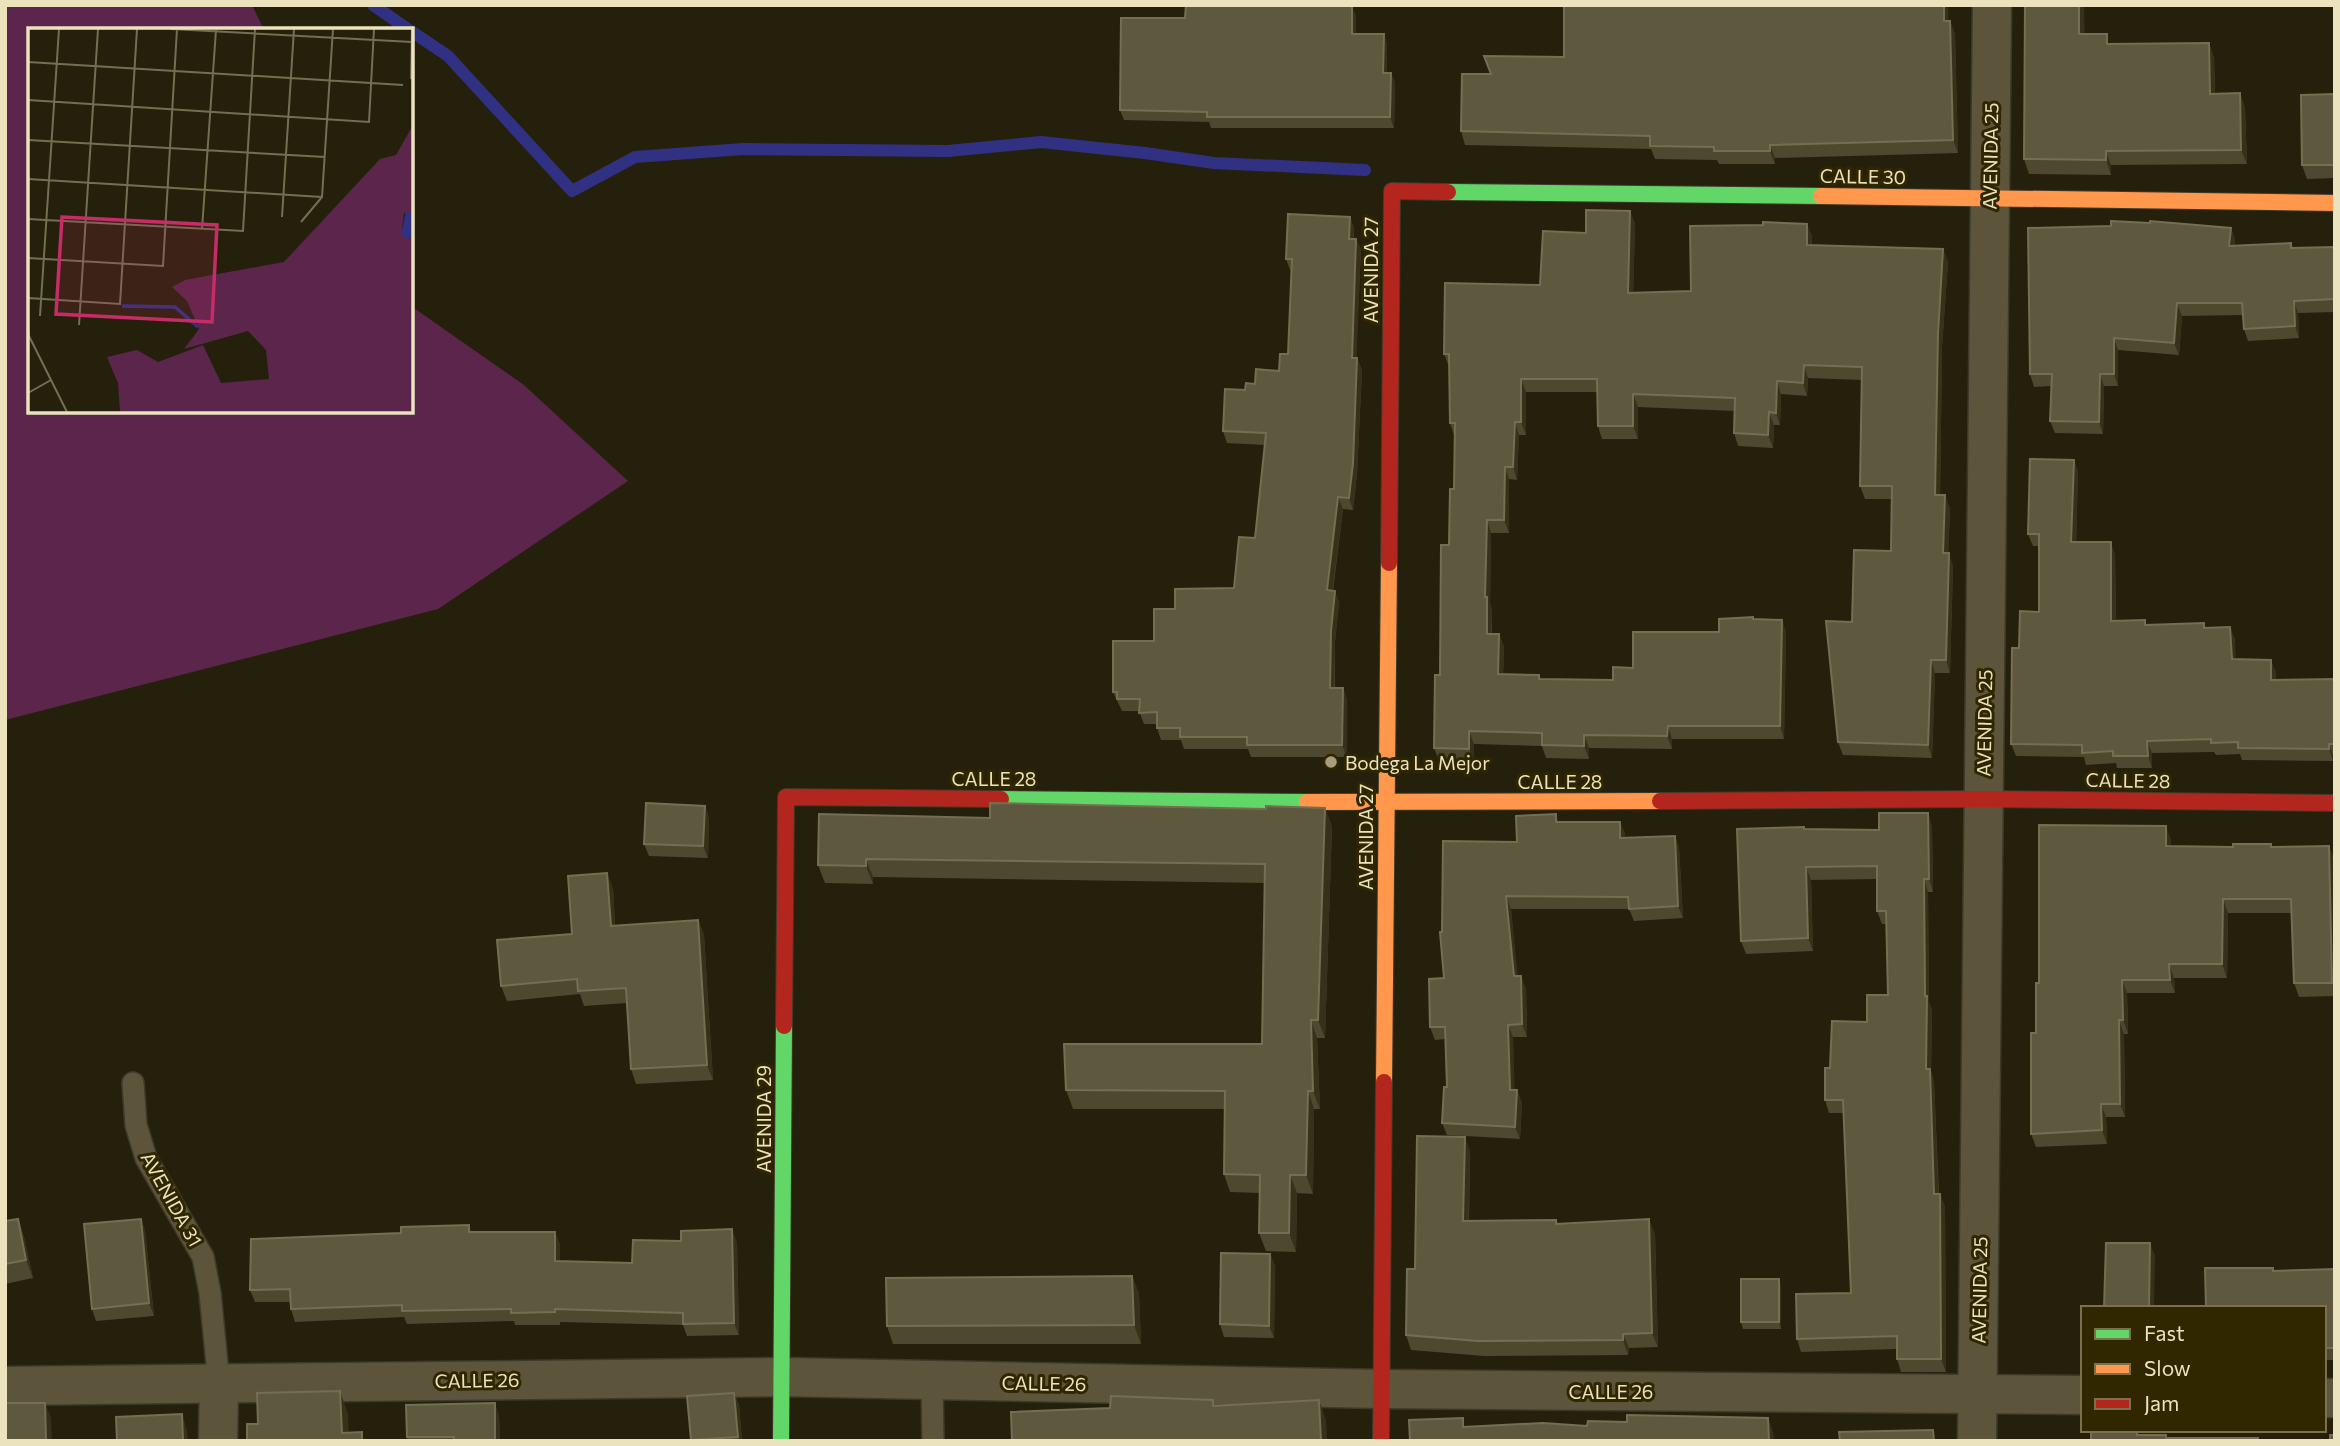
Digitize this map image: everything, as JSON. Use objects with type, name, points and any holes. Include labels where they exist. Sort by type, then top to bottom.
[{"type":"street","name":"AVENIDA 25","points":[[1977,1441],[1992,5]]},
{"type":"street","name":"CALLE 30","points":[[1392,191],[2335,203]]},
{"type":"street","name":"AVENIDA 27","points":[[1381,1441],[1392,191]]},
{"type":"street","name":"CALLE 28","points":[[786,797],[1387,803],[1983,799],[2335,803]]},
{"type":"street","name":"AVENIDA 29","points":[[781,1441],[786,797]]},
{"type":"street","name":"CALLE 26","points":[[5,1386],[782,1377],[1382,1389],[2081,1395]]},
{"type":"street","name":"AVENIDA 31","points":[[218,1441],[219,1384]]},
{"type":"lane","name":"AVENIDA 31","points":[[133,1083],[136,1125],[146,1158],[203,1257],[211,1293],[219,1384]]},
{"type":"lane","points":[[932,1380],[933,1441]]},
{"type":"shaded area","points":[[5,5],[252,5],[263,28],[28,28],[28,413],[413,413],[413,307],[524,385],[628,481],[438,609],[5,720]]},
{"type":"building","points":[[1186,5],[1352,6],[1352,34],[1384,34],[1383,73],[1391,73],[1390,117],[1207,117],[1207,112],[1120,110],[1121,18],[1185,18]]},
{"type":"building","points":[[1564,5],[1944,5],[1944,21],[1950,21],[1953,140],[1770,145],[1770,151],[1714,151],[1714,147],[1650,146],[1650,136],[1461,131],[1462,74],[1491,74],[1484,56],[1564,57]]},
{"type":"building","points":[[2025,5],[2079,5],[2079,34],[2107,34],[2107,44],[2209,43],[2210,94],[2240,93],[2241,150],[2106,151],[2106,160],[2024,159]]},
{"type":"building","points":[[2335,94],[2335,165],[2302,165],[2301,95]]},
{"type":"building","points":[[1586,210],[1630,211],[1628,293],[1691,291],[1690,226],[1763,225],[1763,222],[1807,224],[1807,245],[1943,249],[1938,334],[1935,495],[1945,495],[1943,553],[1949,553],[1946,660],[1931,660],[1928,745],[1838,742],[1826,621],[1852,622],[1854,550],[1891,551],[1892,486],[1860,486],[1862,367],[1804,365],[1803,383],[1777,381],[1776,413],[1769,412],[1768,435],[1734,433],[1735,398],[1633,394],[1633,426],[1598,426],[1597,379],[1521,379],[1521,422],[1515,422],[1513,467],[1505,467],[1504,520],[1487,520],[1487,634],[1499,634],[1498,674],[1539,675],[1539,679],[1613,680],[1613,667],[1633,668],[1633,632],[1719,632],[1719,619],[1753,617],[1782,620],[1780,726],[1668,726],[1667,736],[1584,735],[1584,746],[1542,745],[1542,733],[1469,731],[1469,749],[1434,748],[1435,675],[1440,675],[1441,545],[1449,545],[1450,489],[1454,489],[1455,423],[1450,423],[1449,354],[1444,354],[1445,283],[1540,285],[1543,231],[1586,233]]},
{"type":"building","points":[[1288,214],[1350,217],[1349,239],[1356,239],[1352,358],[1357,358],[1353,463],[1349,498],[1338,497],[1327,590],[1335,591],[1330,688],[1343,688],[1342,745],[1247,745],[1247,737],[1180,737],[1180,728],[1157,728],[1157,712],[1139,713],[1140,699],[1117,699],[1117,692],[1113,692],[1113,641],[1154,641],[1154,609],[1175,609],[1175,589],[1234,588],[1239,537],[1255,538],[1266,433],[1223,431],[1225,389],[1245,390],[1246,383],[1255,384],[1256,369],[1279,371],[1280,354],[1288,354],[1292,259],[1286,259]]},
{"type":"building","points":[[2111,221],[2150,221],[2231,228],[2229,246],[2291,243],[2291,248],[2335,247],[2335,299],[2294,301],[2295,326],[2244,329],[2242,303],[2177,303],[2174,343],[2114,338],[2114,374],[2100,374],[2099,422],[2050,421],[2052,374],[2030,374],[2028,228],[2111,226]]},
{"type":"building","points":[[2030,459],[2074,460],[2071,542],[2111,542],[2111,621],[2145,620],[2145,625],[2204,623],[2204,628],[2230,627],[2232,659],[2271,660],[2271,680],[2335,679],[2335,744],[2329,744],[2329,749],[2238,748],[2238,742],[2211,743],[2211,739],[2147,741],[2148,756],[2113,756],[2113,751],[2082,753],[2082,745],[2011,744],[2012,648],[2019,648],[2020,611],[2039,612],[2039,534],[2028,534]]},
{"type":"building","points":[[646,803],[705,806],[703,846],[644,844]]},
{"type":"building","points":[[990,803],[1325,808],[1318,1020],[1311,1020],[1313,1091],[1308,1091],[1306,1175],[1290,1175],[1289,1233],[1259,1233],[1260,1175],[1224,1174],[1225,1091],[1066,1090],[1064,1044],[1262,1044],[1265,864],[866,859],[866,866],[818,865],[819,814],[990,818]]},
{"type":"building","points":[[1879,813],[1928,813],[1929,879],[1924,879],[1926,1069],[1930,1069],[1934,1194],[1940,1194],[1941,1359],[1897,1359],[1897,1336],[1797,1339],[1796,1294],[1851,1293],[1843,1100],[1825,1100],[1825,1068],[1830,1068],[1832,1021],[1867,1022],[1867,995],[1888,995],[1886,911],[1877,911],[1877,866],[1806,867],[1808,938],[1741,941],[1737,829],[1804,827],[1879,830]]},
{"type":"building","points":[[1556,814],[1556,822],[1620,822],[1620,838],[1675,836],[1678,906],[1629,909],[1628,897],[1506,896],[1514,976],[1521,976],[1522,1024],[1508,1025],[1510,1090],[1517,1090],[1515,1127],[1442,1123],[1444,1087],[1447,1087],[1445,1027],[1430,1027],[1429,979],[1444,978],[1440,932],[1443,841],[1517,842],[1516,816]]},
{"type":"building","points":[[2039,825],[2166,826],[2166,846],[2329,846],[2332,983],[2294,983],[2291,899],[2223,899],[2222,964],[2169,964],[2170,980],[2122,980],[2123,1020],[2119,1020],[2120,1104],[2101,1104],[2102,1130],[2031,1134],[2031,1033],[2036,1033],[2036,983],[2039,983]]},
{"type":"building","points":[[607,873],[611,926],[698,920],[707,1065],[631,1069],[626,988],[578,991],[577,979],[501,986],[497,940],[572,934],[568,876]]},
{"type":"building","points":[[1417,1136],[1465,1137],[1463,1221],[1556,1220],[1556,1224],[1649,1219],[1652,1333],[1623,1334],[1623,1340],[1478,1341],[1406,1335],[1407,1269],[1415,1269]]},
{"type":"building","points":[[18,1219],[26,1260],[5,1264],[5,1221]]},
{"type":"building","points":[[141,1219],[149,1303],[92,1309],[84,1224]]},
{"type":"building","points":[[469,1225],[469,1232],[555,1232],[555,1261],[632,1263],[633,1240],[681,1241],[681,1231],[732,1229],[734,1323],[683,1324],[683,1313],[555,1309],[555,1312],[511,1313],[511,1309],[402,1311],[402,1305],[291,1309],[290,1289],[250,1290],[251,1239],[401,1233],[401,1227]]},
{"type":"building","points":[[2106,1243],[2150,1243],[2149,1306],[2104,1306]]},
{"type":"building","points":[[1221,1253],[1270,1254],[1269,1326],[1220,1324]]},
{"type":"building","points":[[2205,1268],[2273,1268],[2273,1271],[2335,1269],[2335,1348],[2326,1348],[2326,1306],[2206,1306]]},
{"type":"building","points":[[1132,1276],[1134,1325],[887,1326],[886,1278]]},
{"type":"building","points":[[1741,1279],[1779,1279],[1779,1322],[1741,1322]]},
{"type":"building","points":[[340,1391],[342,1433],[362,1432],[362,1441],[247,1441],[247,1424],[258,1424],[257,1393]]},
{"type":"building","points":[[734,1393],[738,1437],[691,1440],[687,1396]]},
{"type":"building","points":[[1111,1396],[1213,1400],[1213,1406],[1319,1400],[1321,1441],[1012,1441],[1011,1412],[1110,1408]]},
{"type":"building","points":[[5,1403],[45,1403],[46,1441],[5,1441]]},
{"type":"building","points":[[495,1403],[495,1441],[454,1441],[454,1437],[407,1437],[406,1405]]},
{"type":"building","points":[[182,1414],[183,1441],[117,1441],[116,1417]]},
{"type":"building","points":[[1627,1415],[1768,1418],[1769,1441],[1410,1441],[1409,1420],[1463,1418],[1463,1427],[1543,1423],[1587,1426],[1588,1421],[1627,1422]]},
{"type":"building","points":[[1933,1430],[1934,1441],[1840,1441],[1839,1432]]},
{"type":"building","points":[[2091,1432],[2137,1432],[2137,1435],[2166,1435],[2166,1438],[2258,1438],[2258,1441],[2091,1441]]},
{"type":"waterway","points":[[373,5],[406,28]]},
{"type":"waterway","points":[[413,32],[448,56],[572,191],[635,157],[743,149],[948,151],[1041,142],[1214,163],[1365,170]]},
{"type":"traffic: fast","points":[[1448,192],[1821,196]]},
{"type":"traffic: fast","points":[[1001,799],[1307,802]]},
{"type":"traffic: fast","points":[[781,1441],[784,1026]]},
{"type":"traffic: slow","points":[[1821,196],[2335,203]]},
{"type":"traffic: slow","points":[[1384,1082],[1389,563]]},
{"type":"traffic: slow","points":[[1307,802],[1660,801]]},
{"type":"traffic: jam","points":[[1389,563],[1392,191],[1448,192]]},
{"type":"traffic: jam","points":[[784,1026],[786,797],[1001,799]]},
{"type":"traffic: jam","points":[[1660,801],[1983,799],[2335,803]]},
{"type":"traffic: jam","points":[[1381,1441],[1384,1082]]},
{"type":"place","name":"Bodega La Mejor","points":[[1331,762]]}]
